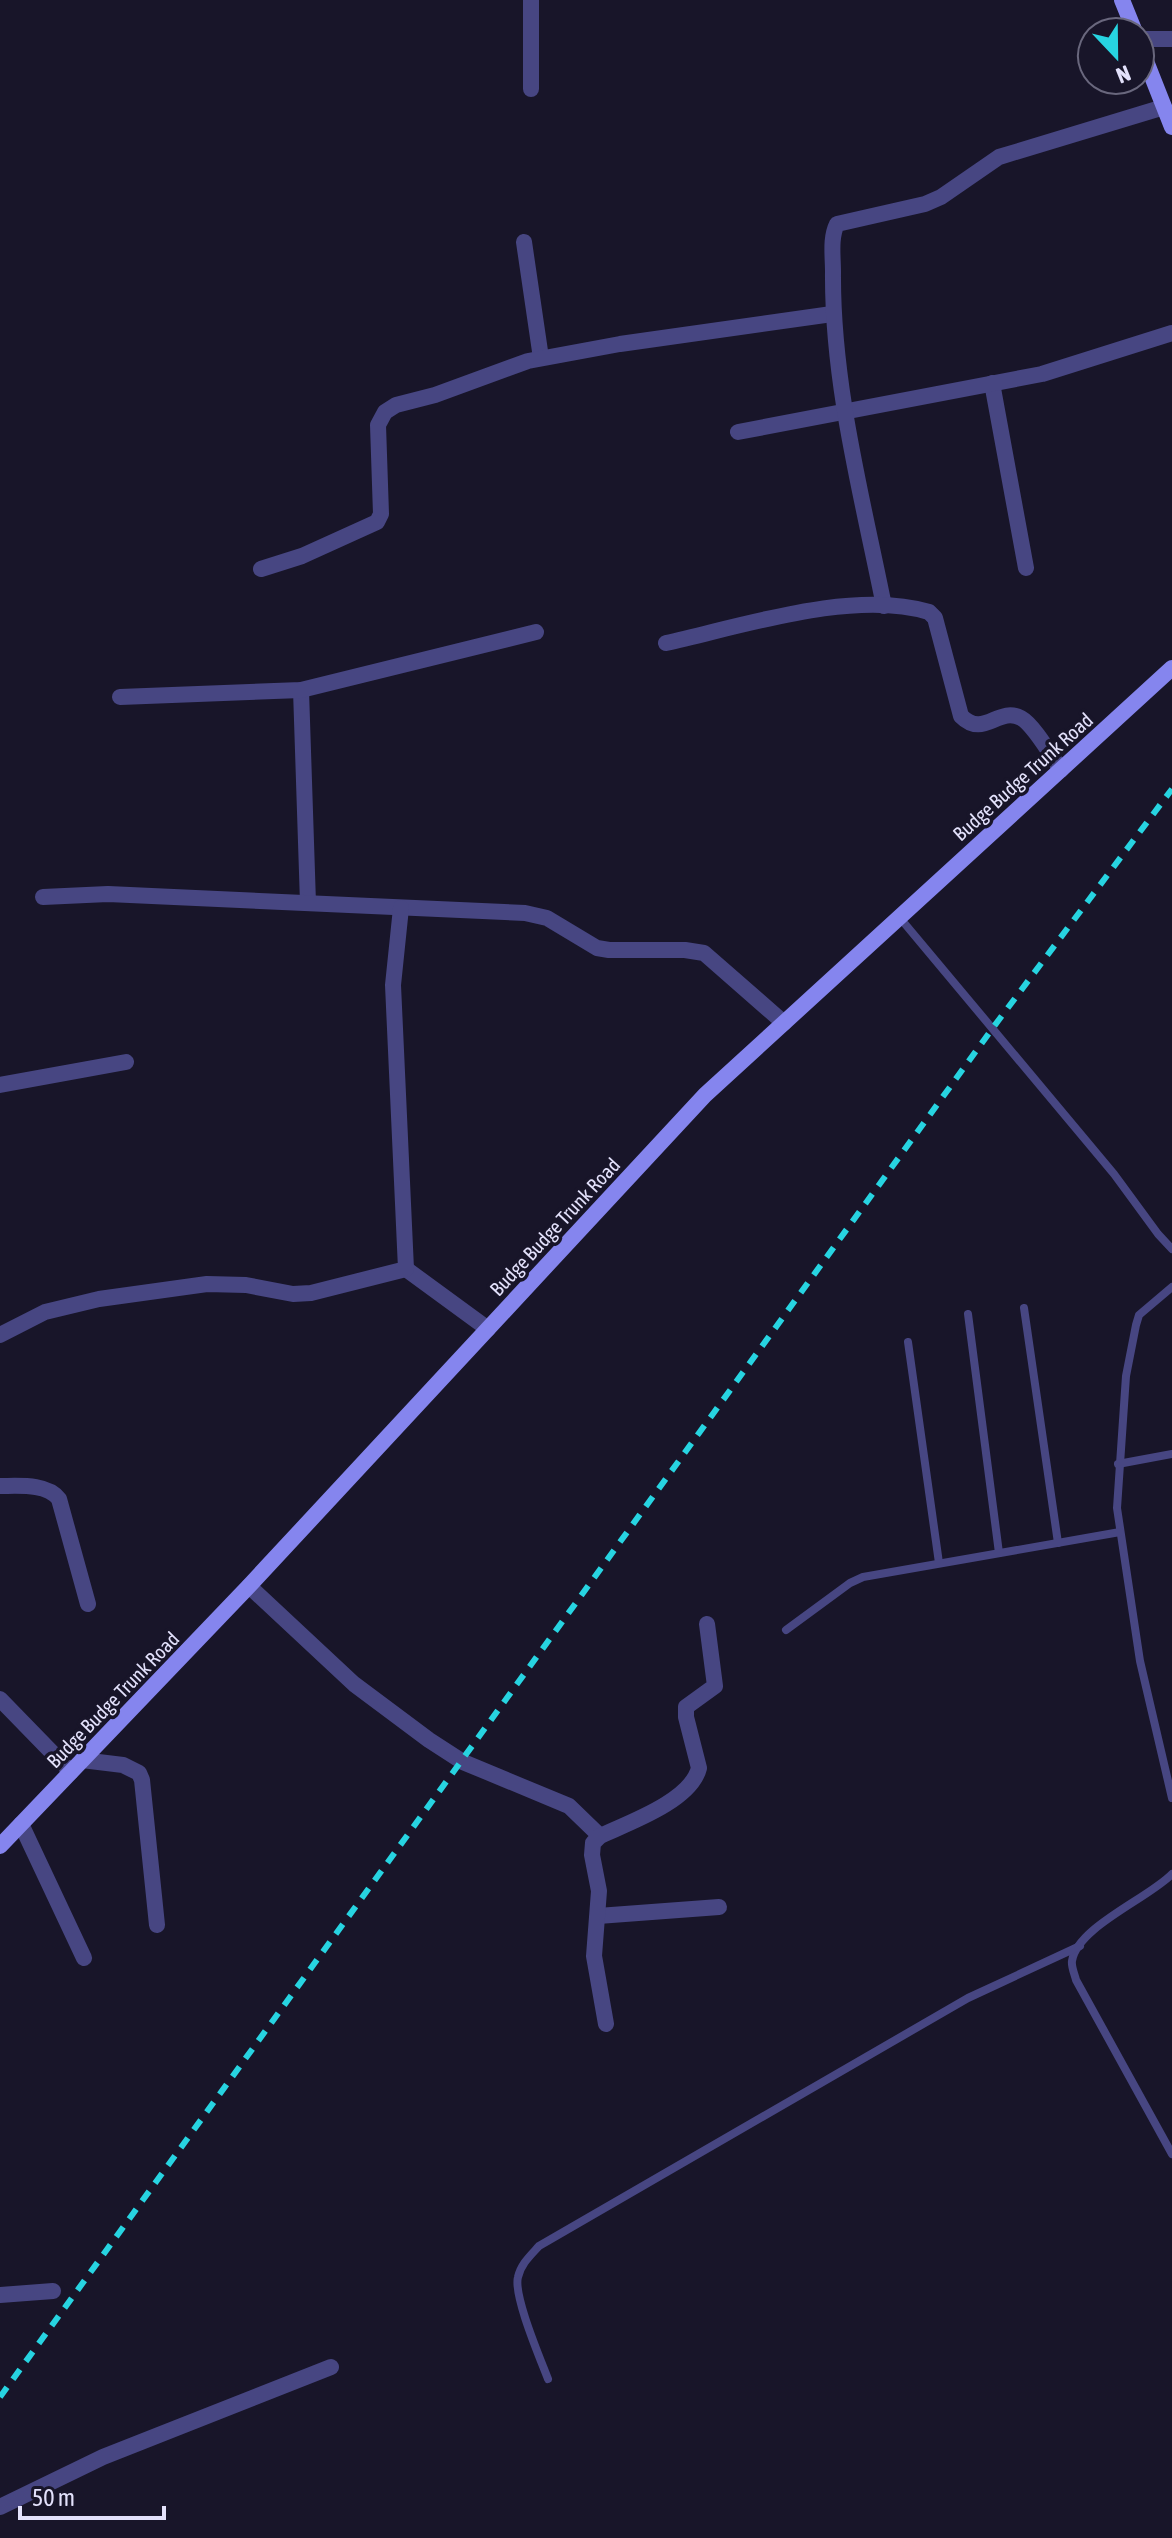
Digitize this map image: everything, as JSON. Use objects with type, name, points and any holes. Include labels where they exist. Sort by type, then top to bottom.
[{"type":"main road","points":[[1156,87],[1172,127]]},
{"type":"main road","name":"Budge Budge Trunk Road","points":[[0,1846],[249,1586],[705,1095],[1172,668]]},
{"type":"street","points":[[531,0],[531,89]]},
{"type":"street","points":[[884,606],[845,409],[832,314],[833,245],[837,224],[925,204],[941,197],[999,157],[1164,107]]},
{"type":"street","points":[[524,242],[541,358]]},
{"type":"street","points":[[261,569],[302,556],[377,522],[381,514],[378,425],[385,412],[396,405],[435,395],[541,358],[832,314]]},
{"type":"street","points":[[738,432],[845,409],[1042,374],[1172,333]]},
{"type":"street","points":[[992,383],[1026,568]]},
{"type":"street","points":[[666,643],[846,606],[917,608],[935,618],[961,716],[969,724],[977,725],[1008,715],[1018,716],[1025,720],[1061,770]]},
{"type":"street","points":[[120,697],[301,690],[536,632]]},
{"type":"street","points":[[301,690],[308,903]]},
{"type":"street","points":[[43,897],[108,894],[525,913],[547,918],[597,948],[704,953],[784,1023]]},
{"type":"street","points":[[401,908],[393,985],[406,1269]]},
{"type":"street","points":[[0,1085],[126,1062]]},
{"type":"street","points":[[406,1269],[488,1329]]},
{"type":"street","points":[[0,1335],[58,1307],[99,1299],[207,1284],[246,1285],[293,1294],[311,1293],[406,1269]]},
{"type":"street","points":[[0,1486],[54,1492],[59,1499],[88,1604]]},
{"type":"street","points":[[249,1586],[354,1684],[429,1740],[463,1762],[569,1806],[600,1836]]},
{"type":"street","points":[[606,2024],[594,1956],[599,1891],[592,1855],[593,1843],[600,1836],[671,1801],[697,1776],[699,1768],[686,1707],[715,1686],[707,1624]]},
{"type":"street","points":[[0,1699],[76,1766],[123,1765],[139,1773],[157,1925]]},
{"type":"street","points":[[21,1824],[84,1958]]},
{"type":"street","points":[[598,1916],[719,1907]]},
{"type":"street","points":[[0,2295],[53,2291]]},
{"type":"street","points":[[0,2507],[103,2457],[331,2367]]},
{"type":"lane","points":[[900,918],[1114,1174],[1172,1249]]},
{"type":"lane","points":[[1172,1287],[1139,1315],[1136,1325],[1126,1376],[1117,1508],[1140,1661],[1172,1798]]},
{"type":"lane","points":[[1024,1308],[1058,1543]]},
{"type":"lane","points":[[968,1314],[999,1553]]},
{"type":"lane","points":[[908,1342],[939,1563]]},
{"type":"lane","points":[[1118,1464],[1172,1454]]},
{"type":"lane","points":[[786,1630],[850,1583],[879,1573],[1120,1532]]},
{"type":"lane","points":[[1172,1874],[1096,1928],[1072,1961],[1076,1980],[1172,2154]]},
{"type":"lane","points":[[548,2379],[516,2280],[522,2266],[539,2246],[968,1998],[1080,1946]]},
{"type":"railway","points":[[0,2397],[992,1029],[1172,789]]}]
